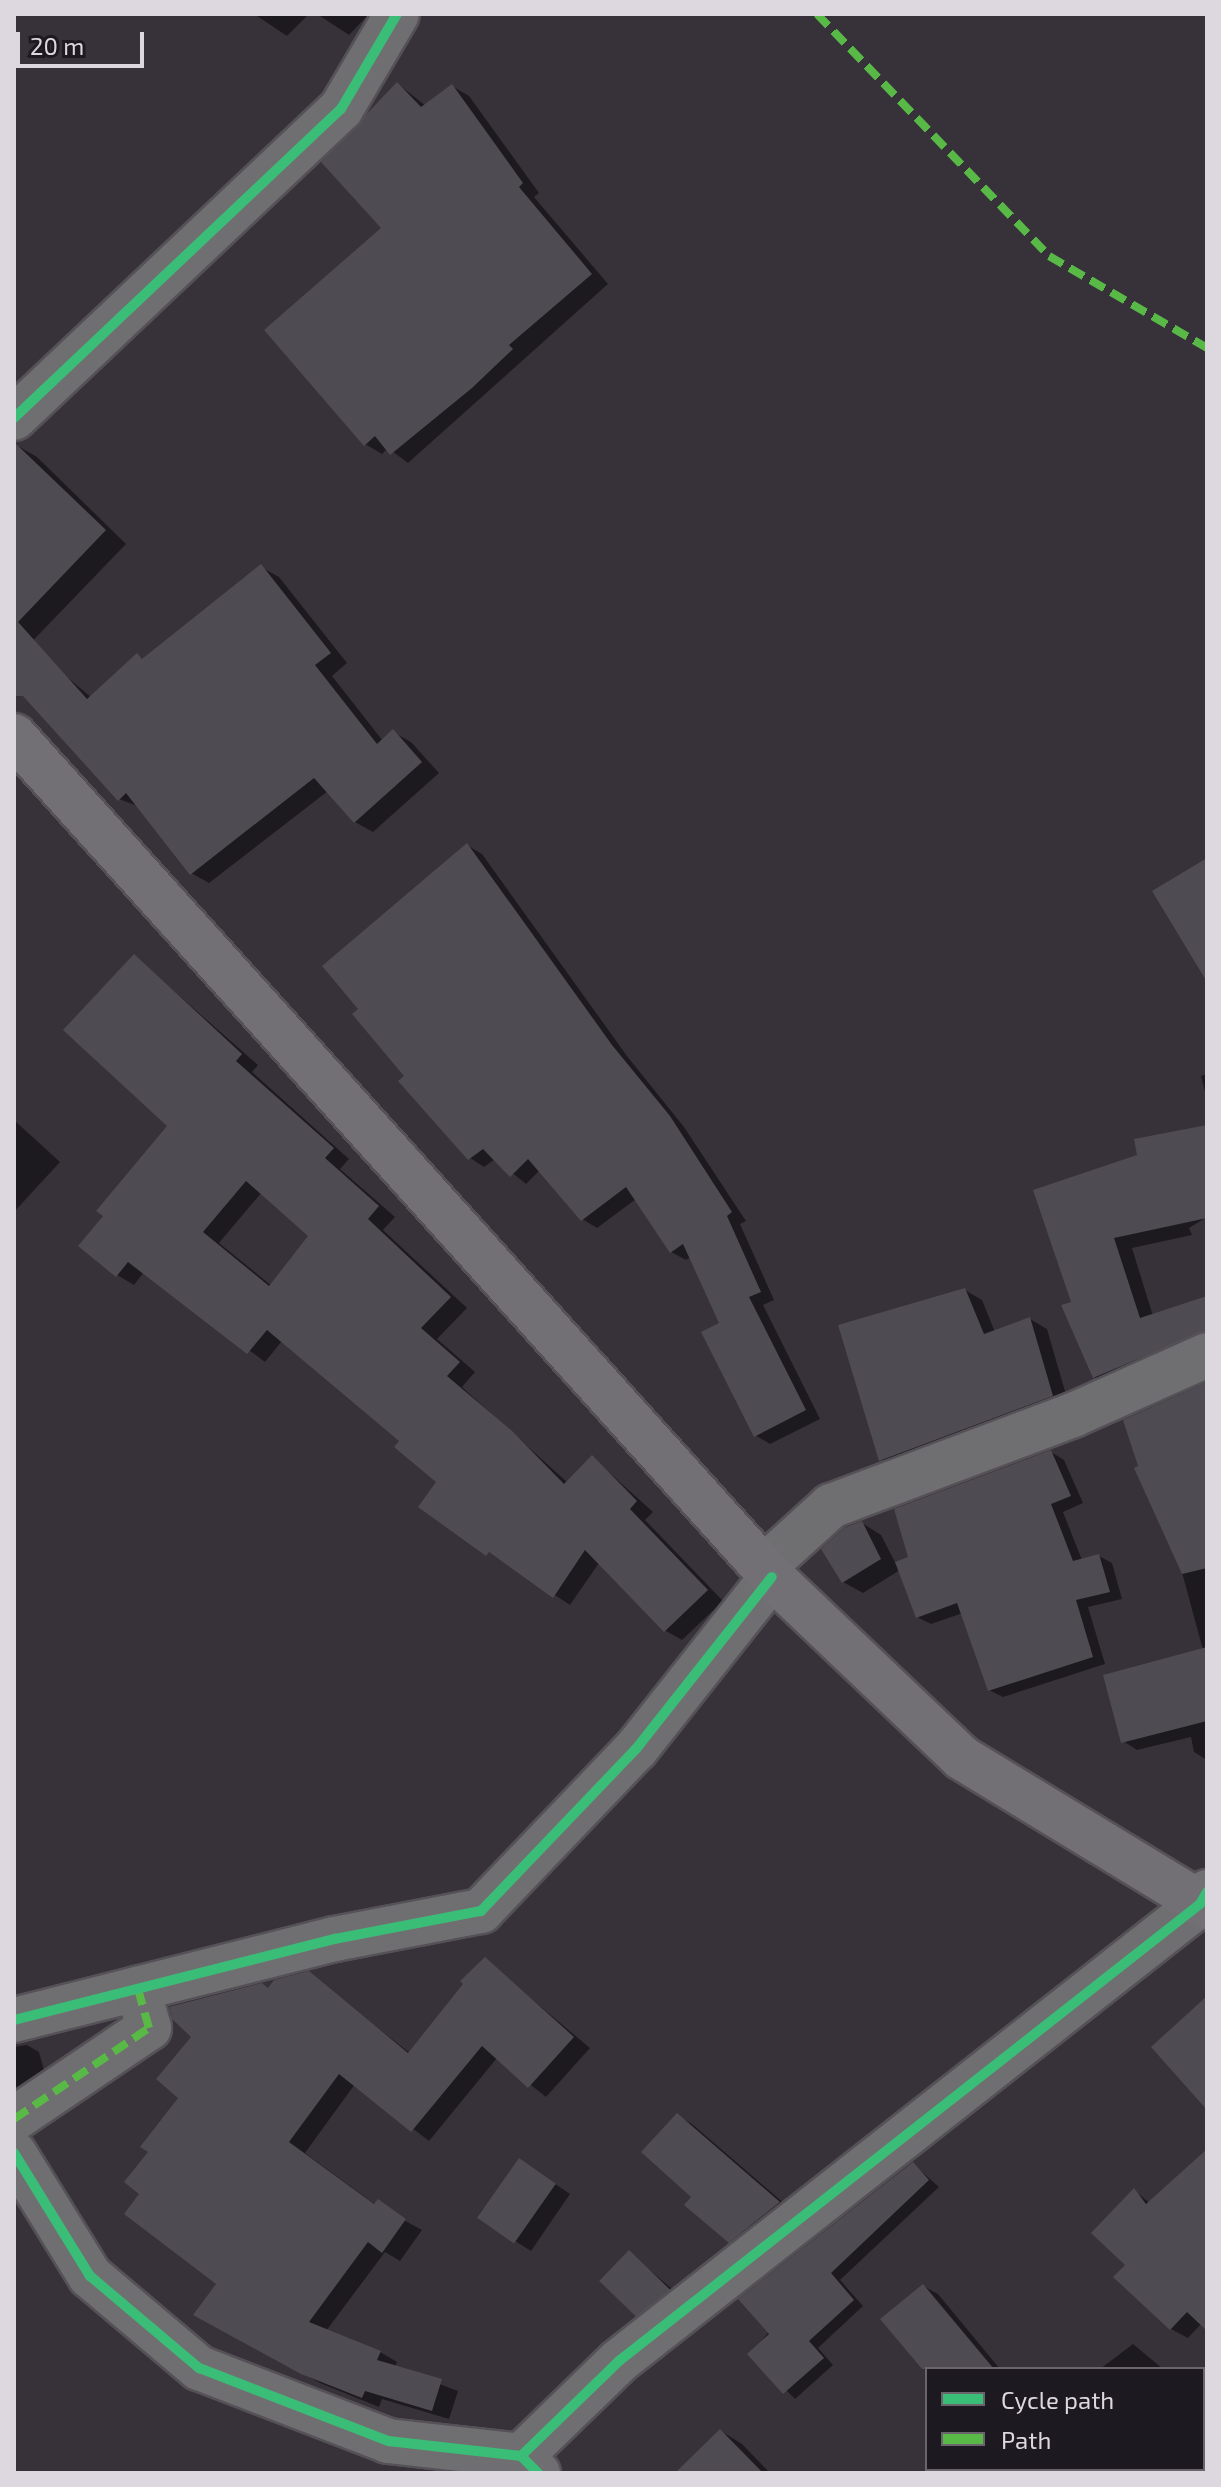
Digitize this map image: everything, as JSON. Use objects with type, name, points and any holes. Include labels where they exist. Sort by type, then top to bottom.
[{"type":"main road","points":[[14,736],[768,1572],[962,1758],[1205,1901]]},
{"type":"street","points":[[14,418],[341,109],[397,14]]},
{"type":"street","points":[[14,2020],[335,1939],[481,1911],[636,1749],[768,1572],[831,1506],[1073,1415],[1207,1355]]},
{"type":"street","points":[[14,2153],[90,2276],[199,2368],[388,2441],[530,2465],[619,2361],[1205,1901]]},
{"type":"street","points":[[14,2119],[149,2028],[138,1989]]},
{"type":"building","points":[[397,82],[421,107],[452,84],[523,183],[519,187],[592,274],[509,345],[513,349],[472,388],[390,455],[375,436],[364,446],[264,330],[381,228],[321,162]]},
{"type":"building","points":[[14,442],[106,530],[18,622],[87,699],[137,653],[142,659],[261,564],[331,653],[315,665],[377,744],[393,729],[422,762],[354,823],[314,778],[190,875],[126,793],[118,801],[23,696],[14,696]]},
{"type":"building","points":[[467,843],[612,1045],[670,1116],[732,1212],[727,1216],[761,1292],[749,1297],[806,1410],[754,1437],[701,1332],[719,1323],[683,1244],[670,1253],[626,1187],[581,1221],[528,1159],[510,1177],[483,1149],[468,1160],[398,1081],[404,1076],[352,1014],[358,1009],[322,966]]},
{"type":"building","points":[[1207,858],[1207,982],[1152,891]]},
{"type":"building","points":[[134,954],[242,1054],[236,1061],[334,1148],[325,1158],[379,1206],[368,1219],[451,1297],[421,1328],[460,1362],[447,1376],[512,1431],[564,1484],[592,1455],[637,1501],[630,1509],[708,1590],[664,1632],[585,1550],[553,1598],[489,1552],[486,1556],[418,1507],[436,1482],[394,1447],[399,1441],[267,1330],[247,1354],[128,1262],[116,1277],[78,1246],[103,1216],[96,1211],[167,1126],[63,1030]],"holes":[[[246,1181],[308,1236],[269,1286],[203,1232]]]},
{"type":"building","points":[[1207,1125],[1207,1218],[1114,1238],[1140,1318],[1207,1296],[1207,1330],[1093,1378],[1061,1305],[1071,1302],[1033,1190],[1137,1155],[1134,1139]]},
{"type":"building","points":[[965,1288],[984,1334],[1030,1317],[1053,1396],[879,1461],[838,1325]]},
{"type":"building","points":[[1207,1382],[1207,1568],[1182,1574],[1134,1468],[1138,1466],[1123,1420]]},
{"type":"building","points":[[1051,1450],[1071,1496],[1051,1504],[1073,1561],[1099,1554],[1110,1592],[1076,1600],[1093,1657],[988,1691],[957,1603],[916,1618],[895,1562],[908,1557],[894,1509]]},
{"type":"building","points":[[862,1521],[881,1559],[842,1583],[821,1549],[844,1528]]},
{"type":"building","points":[[1207,1647],[1207,1721],[1121,1743],[1103,1675]]},
{"type":"building","points":[[485,1957],[574,2037],[528,2088],[482,2046],[411,2132],[339,2074],[289,2142],[374,2204],[378,2199],[406,2219],[382,2253],[368,2242],[309,2322],[381,2351],[377,2360],[442,2379],[432,2411],[365,2391],[362,2398],[301,2374],[193,2315],[216,2284],[124,2214],[139,2194],[124,2182],[148,2152],[140,2147],[178,2098],[156,2079],[191,2037],[172,2019],[169,2007],[262,1983],[268,1988],[274,1980],[309,1971],[408,2053],[463,1984],[460,1981]]},
{"type":"building","points":[[1207,1996],[1207,2110],[1151,2047]]},
{"type":"building","points":[[677,2113],[780,2202],[729,2243],[684,2205],[691,2197],[641,2152]]},
{"type":"building","points":[[1207,2149],[1207,2331],[1187,2312],[1170,2330],[1113,2277],[1125,2265],[1091,2233],[1134,2188],[1146,2204]]},
{"type":"building","points":[[519,2158],[556,2184],[514,2244],[477,2218]]},
{"type":"building","points":[[913,2162],[929,2180],[831,2273],[854,2300],[809,2341],[824,2358],[783,2394],[747,2354],[769,2334],[738,2299]]},
{"type":"building","points":[[629,2250],[670,2290],[640,2321],[599,2281]]},
{"type":"building","points":[[923,2284],[992,2367],[922,2369],[880,2319]]},
{"type":"building","points":[[720,2429],[763,2473],[675,2473]]},
{"type":"marked path","points":[[817,14],[1049,256],[1207,348]]},
{"type":"marked path","points":[[14,2119],[149,2028],[138,1989]]},
{"type":"cycle path","points":[[14,418],[341,109],[397,14]]},
{"type":"cycle path","points":[[14,2020],[335,1939],[481,1911],[636,1749],[772,1577]]},
{"type":"cycle path","points":[[521,2456],[619,2361],[1200,1904],[1207,1892]]},
{"type":"cycle path","points":[[14,2153],[90,2276],[199,2368],[388,2441],[521,2456],[538,2473]]}]
